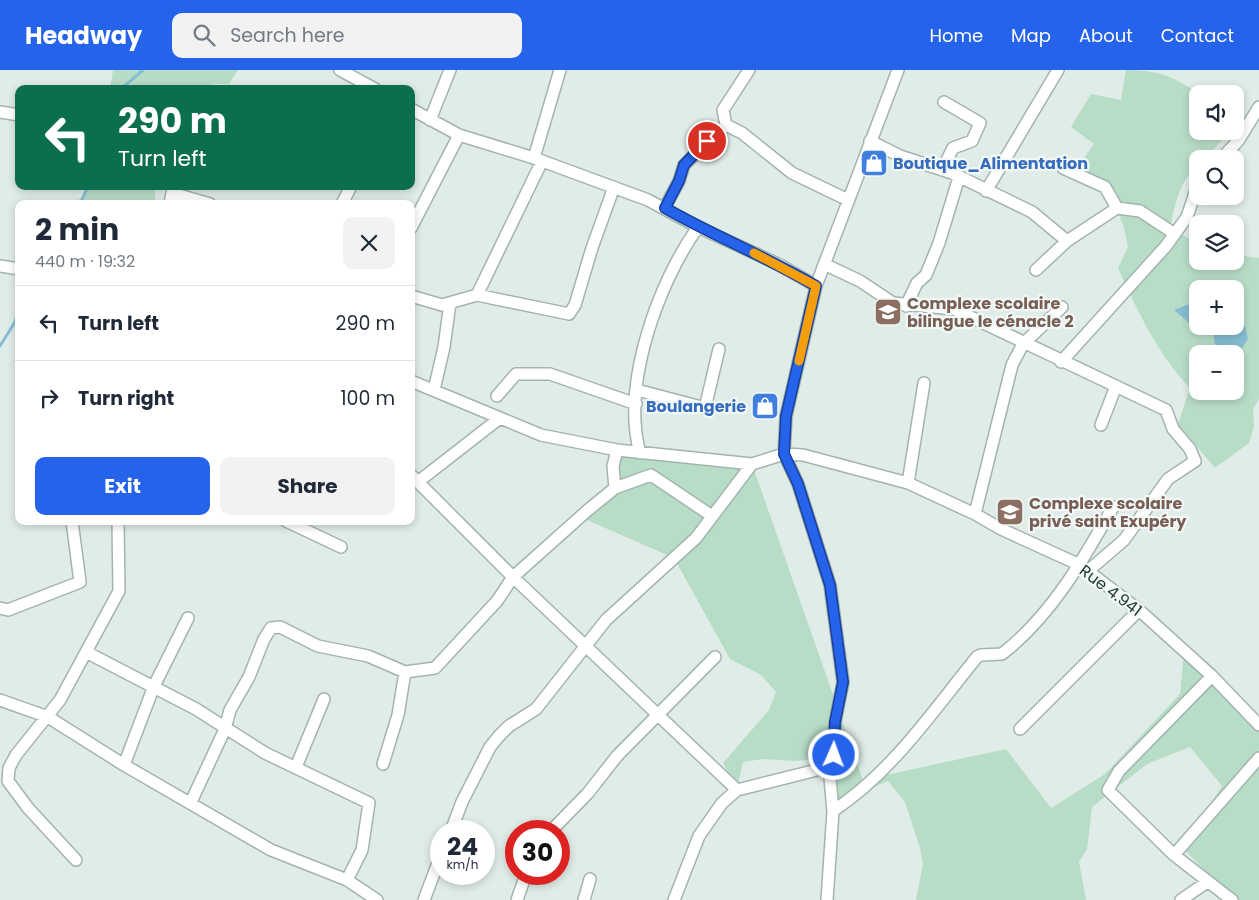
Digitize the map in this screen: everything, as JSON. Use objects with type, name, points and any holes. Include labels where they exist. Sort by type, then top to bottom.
[{"type":"street","points":[[430,120],[450,70]]},
{"type":"street","points":[[477,295],[538,159],[560,70]]},
{"type":"street","points":[[726,125],[723,110],[749,70]]},
{"type":"street","points":[[827,900],[833,812],[829,767],[834,755],[835,722],[843,682],[830,585],[798,484],[784,454],[786,416],[816,286],[898,70]]},
{"type":"street","points":[[986,191],[1058,70]]},
{"type":"street","points":[[347,72],[368,85]]},
{"type":"street","points":[[942,170],[952,148],[972,141],[980,123],[944,102]]},
{"type":"street","points":[[1230,150],[1238,141],[1259,107]]},
{"type":"street","points":[[415,111],[460,135],[538,159],[665,208],[698,227],[780,265],[816,286]]},
{"type":"street","points":[[0,112],[15,114]]},
{"type":"street","points":[[726,125],[742,133],[792,173],[848,200]]},
{"type":"street","points":[[665,208],[679,181],[684,165],[726,125]]},
{"type":"street","points":[[415,220],[460,135]]},
{"type":"street","points":[[870,141],[900,156],[958,177],[1032,212],[1067,241]]},
{"type":"street","points":[[1062,168],[1105,187],[1117,208]]},
{"type":"street","points":[[906,306],[917,283],[926,275],[939,243],[958,177]]},
{"type":"street","points":[[415,297],[437,305],[450,304],[477,295],[559,313],[566,314],[571,312],[575,305],[592,248],[614,187]]},
{"type":"street","points":[[171,200],[172,193],[196,200]]},
{"type":"street","points":[[1061,362],[1175,234],[1187,218],[1191,205]]},
{"type":"street","points":[[1036,270],[1067,241],[1117,208],[1140,211],[1175,234]]},
{"type":"street","points":[[640,453],[635,434],[637,390],[642,352],[658,303],[679,258],[698,227]]},
{"type":"street","points":[[824,264],[860,281],[892,303],[906,306],[940,306],[954,309],[1061,362],[1153,402],[1166,410],[1173,429],[1190,449],[1195,461],[1168,479],[1124,540],[1084,568],[1036,623],[1002,654],[981,655],[977,657],[905,748],[853,798],[833,812]]},
{"type":"street","points":[[0,266],[15,268]]},
{"type":"street","points":[[434,390],[444,347],[450,304]]},
{"type":"street","points":[[976,514],[1012,365],[1023,344],[1062,307]]},
{"type":"street","points":[[637,390],[705,408],[719,349]]},
{"type":"street","points":[[497,396],[516,374],[522,373],[559,377],[636,404]]},
{"type":"street","points":[[415,383],[541,436],[617,450],[752,464],[784,454]]},
{"type":"street","points":[[908,483],[924,383]]},
{"type":"street","points":[[1101,426],[1116,386]]},
{"type":"street","points":[[500,418],[415,478],[513,577],[737,790]]},
{"type":"street","points":[[615,488],[613,466],[617,450]]},
{"type":"street","name":"Rue 4.941","points":[[784,454],[803,455],[908,483],[976,514],[1001,530],[1084,568],[1139,610],[1212,676],[1259,724]]},
{"type":"street","points":[[455,820],[462,802],[490,748],[509,726],[534,710],[606,620],[696,538],[752,464]]},
{"type":"street","points":[[191,802],[225,729],[230,710],[249,677],[264,639],[275,626],[294,632],[318,646],[368,656],[405,672],[435,668],[497,601],[513,577],[615,488],[650,474],[712,516]]},
{"type":"street","points":[[1084,568],[1113,507]]},
{"type":"street","points":[[0,608],[8,610],[80,582],[73,525]]},
{"type":"street","points":[[76,860],[28,808],[8,781],[9,768],[27,739],[48,717],[119,591],[118,525]]},
{"type":"street","points":[[294,525],[341,547]]},
{"type":"street","points":[[1020,729],[1139,610]]},
{"type":"street","points":[[124,765],[154,686],[188,618]]},
{"type":"street","points":[[86,652],[196,709],[265,753],[296,766],[369,803],[362,850],[347,880]]},
{"type":"street","points":[[562,820],[588,794],[617,756],[659,716],[715,657]]},
{"type":"street","points":[[383,764],[398,716],[405,672]]},
{"type":"street","points":[[1212,676],[1119,771],[1108,790],[1174,855],[1232,900]]},
{"type":"street","points":[[296,766],[324,699]]},
{"type":"street","points":[[0,700],[48,717],[124,765],[191,802],[271,850],[347,880],[377,900]]},
{"type":"street","points":[[1174,855],[1259,758]]},
{"type":"street","points":[[674,900],[699,836],[722,803],[737,790],[829,767]]},
{"type":"street","points":[[584,900],[590,879]]},
{"type":"street","points":[[1181,900],[1207,882]]},
{"type":"street","points":[[424,900],[430,884]]},
{"type":"street","points":[[517,900],[522,885]]},
{"type":"green space","points":[[113,70],[238,70],[229,84],[111,85]]},
{"type":"green space","points":[[1126,70],[1147,71],[1165,75],[1189,88],[1189,140],[1222,140],[1214,150],[1189,150],[1189,175],[1179,194],[1170,228],[1189,239],[1189,270],[1244,270],[1244,256],[1259,258],[1259,399],[1253,409],[1254,427],[1249,443],[1215,468],[1178,424],[1189,391],[1189,400],[1244,400],[1244,345],[1189,345],[1189,387],[1158,347],[1118,268],[1128,247],[1124,228],[1116,207],[1107,194],[1076,169],[1094,144],[1071,127],[1091,94],[1121,100]]},
{"type":"green space","points":[[86,190],[155,190],[155,200],[78,200],[84,196]]},
{"type":"green space","points":[[617,450],[752,464],[863,780],[1006,749],[1051,808],[1105,774],[1180,694],[1184,652],[1259,725],[1259,900],[1233,900],[1182,847],[1222,786],[1190,747],[1147,764],[1092,807],[1087,849],[1079,862],[1086,900],[916,900],[923,864],[920,848],[905,802],[888,781],[829,806],[830,758],[794,761],[763,759],[743,762],[737,790],[723,763],[769,710],[776,692],[761,675],[730,659],[674,558],[580,517],[615,488]]},
{"type":"water","points":[[1189,304],[1189,323],[1174,310]]},
{"type":"water","points":[[1244,326],[1248,339],[1244,345],[1216,345],[1214,336],[1244,335]]},
{"type":"waterway","points":[[126,85],[143,70]]},
{"type":"waterway","points":[[82,200],[86,190]]},
{"type":"waterway","points":[[0,346],[15,322]]},
{"type":"slow traffic","points":[[754,253],[780,265],[816,286],[799,361]]},
{"type":"place","name":"Boutique_Alimentation","points":[[874,163]]},
{"type":"place","name":"Complexe scolaire bilingue le cénacle 2","points":[[888,312]]},
{"type":"place","name":"Boulangerie","points":[[765,406]]},
{"type":"place","name":"Complexe scolaire privé saint Exupéry","points":[[1010,512]]},
{"type":"route","points":[[707,141],[684,165],[679,181],[665,208],[698,227],[780,265],[816,286],[786,416],[784,454],[798,484],[830,585],[843,682],[835,722],[834,755]]}]
